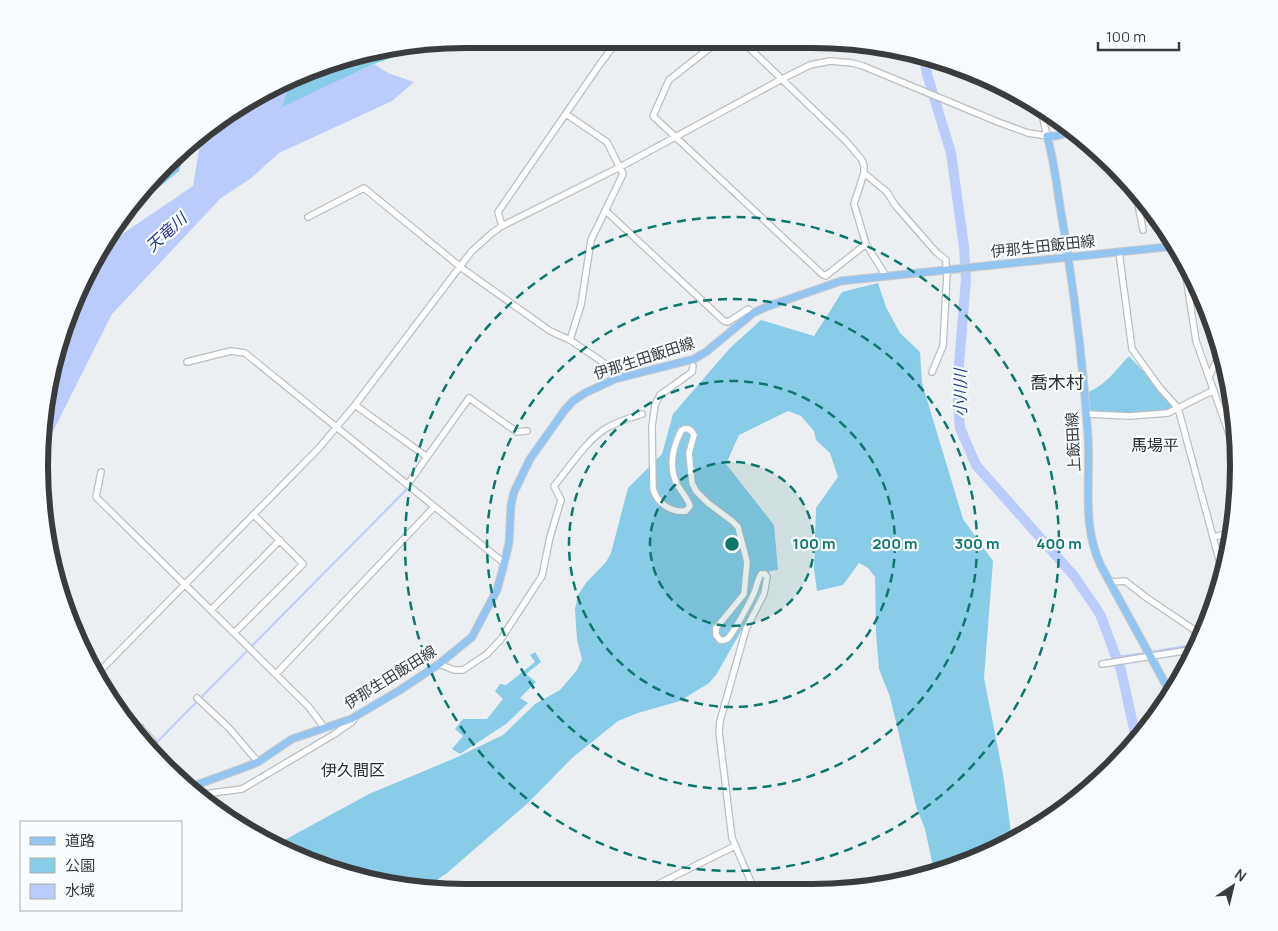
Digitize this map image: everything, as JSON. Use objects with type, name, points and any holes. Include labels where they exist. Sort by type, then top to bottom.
[{"type":"main road","points":[[1047,136],[1066,133]]},
{"type":"main road","name":"上飯田線","points":[[1047,136],[1069,258],[1079,337],[1089,465],[1089,528],[1095,553],[1167,686]]},
{"type":"main road","name":"伊那生田飯田線","points":[[196,785],[258,762],[292,739],[357,716],[439,664],[472,637],[497,590],[509,544],[511,505],[514,492],[530,459],[564,410],[585,393],[615,379],[694,359],[706,352],[754,313],[779,301],[841,281],[1168,247]]},
{"type":"street","points":[[502,226],[498,212],[612,48]]},
{"type":"street","points":[[710,48],[669,80],[653,116],[822,274],[826,276],[866,244]]},
{"type":"street","points":[[750,48],[846,141],[862,160],[864,173],[854,204],[866,244],[886,276]]},
{"type":"street","points":[[102,669],[319,448],[355,405],[470,252],[502,226],[620,167],[782,78],[820,62],[843,61],[863,66],[1018,130],[1047,136],[1042,116]]},
{"type":"street","points":[[566,114],[607,142],[623,174],[591,240],[581,304],[570,340]]},
{"type":"street","points":[[864,173],[887,192],[936,252],[946,260],[944,346],[932,372]]},
{"type":"street","points":[[308,217],[364,188],[460,266],[550,331],[570,340],[604,363],[615,379]]},
{"type":"street","points":[[1138,203],[1143,230]]},
{"type":"street","points":[[606,212],[724,321],[728,322],[748,309],[754,313]]},
{"type":"street","points":[[1119,252],[1132,349],[1160,388],[1178,408],[1219,559]]},
{"type":"street","points":[[1186,278],[1194,332],[1230,435]]},
{"type":"street","points":[[187,362],[231,351],[245,353],[338,426],[504,563]]},
{"type":"street","points":[[1209,377],[1217,360]]},
{"type":"street","points":[[693,366],[692,372],[660,395],[653,411],[652,475],[655,497],[659,502],[680,512],[686,512],[690,506],[676,482],[671,464],[676,441],[681,432],[687,428],[691,430],[694,435],[689,453],[692,483],[696,491],[708,504],[738,527],[747,562],[744,594],[716,628],[716,636],[720,640],[728,639],[754,594],[758,578],[761,574],[765,574],[767,577],[764,594],[746,629],[720,721],[720,744],[732,838],[752,884]]},
{"type":"street","points":[[1086,414],[1150,416],[1168,413],[1214,390]]},
{"type":"street","points":[[408,484],[469,398],[517,432],[527,431]]},
{"type":"street","points":[[355,405],[427,457]]},
{"type":"street","points":[[439,664],[454,670],[463,670],[487,654],[501,640],[542,576],[550,537],[561,500],[554,486],[587,446],[604,430],[623,420],[642,414]]},
{"type":"street","points":[[101,472],[96,497],[308,706],[324,727]]},
{"type":"street","points":[[276,674],[434,507]]},
{"type":"street","points":[[234,633],[303,564],[254,515]]},
{"type":"street","points":[[1214,537],[1224,534]]},
{"type":"street","points":[[211,610],[280,540]]},
{"type":"street","points":[[1110,582],[1125,580],[1147,598],[1196,632]]},
{"type":"street","points":[[1104,664],[1187,650]]},
{"type":"street","points":[[198,699],[228,728],[258,762]]},
{"type":"street","points":[[207,794],[242,789],[333,735],[352,722],[357,716]]},
{"type":"street","points":[[139,726],[155,745]]},
{"type":"street","points":[[658,884],[735,846]]},
{"type":"green space","points":[[411,51],[374,64],[281,108],[288,87],[306,79],[357,62]]},
{"type":"green space","points":[[184,157],[179,171],[141,202]]},
{"type":"green space","points":[[878,283],[886,307],[900,333],[920,352],[922,383],[963,519],[993,561],[984,678],[1003,774],[1011,832],[972,852],[933,865],[925,829],[916,806],[890,697],[879,669],[875,577],[868,568],[859,563],[843,585],[817,591],[814,569],[816,508],[838,477],[830,453],[816,440],[814,431],[801,416],[788,411],[739,435],[726,464],[774,525],[778,570],[770,571],[744,626],[716,675],[709,683],[680,701],[618,721],[572,758],[528,803],[447,873],[433,882],[357,869],[306,852],[283,841],[369,794],[453,759],[503,735],[535,704],[560,690],[577,670],[582,659],[577,640],[575,609],[578,595],[586,583],[606,562],[611,553],[628,488],[662,454],[673,414],[730,348],[761,320],[814,336],[842,292]]},
{"type":"green space","points":[[1129,356],[1177,408],[1167,413],[1086,414],[1086,393],[1105,382]]},
{"type":"green space","points":[[535,652],[541,662],[526,674],[536,682],[520,698],[528,703],[506,724],[460,754],[452,749],[463,736],[455,729],[463,719],[487,719],[503,699],[495,691],[500,684],[506,685],[535,662],[530,655]]},
{"type":"water","name":"天竜川","points":[[374,64],[388,73],[414,82],[392,101],[279,153],[250,179],[221,198],[112,314],[48,441],[56,384],[70,331],[91,281],[114,240],[193,186],[200,143],[211,134],[256,104],[289,87],[282,107]]},
{"type":"waterway","name":"小川川","points":[[925,63],[951,153],[964,247],[966,279],[957,389],[960,428],[976,465],[1074,576],[1100,614],[1121,670],[1134,732]]},
{"type":"waterway","points":[[156,743],[407,489]]},
{"type":"waterway","points":[[1151,652],[1189,646]]},
{"type":"waterway","points":[[1116,657],[1146,653]]},
{"type":"district","name":"喬木村","points":[[1057,382]]},
{"type":"district","name":"馬場平","points":[[1155,445]]},
{"type":"district","name":"伊久間区","points":[[353,770]]}]
